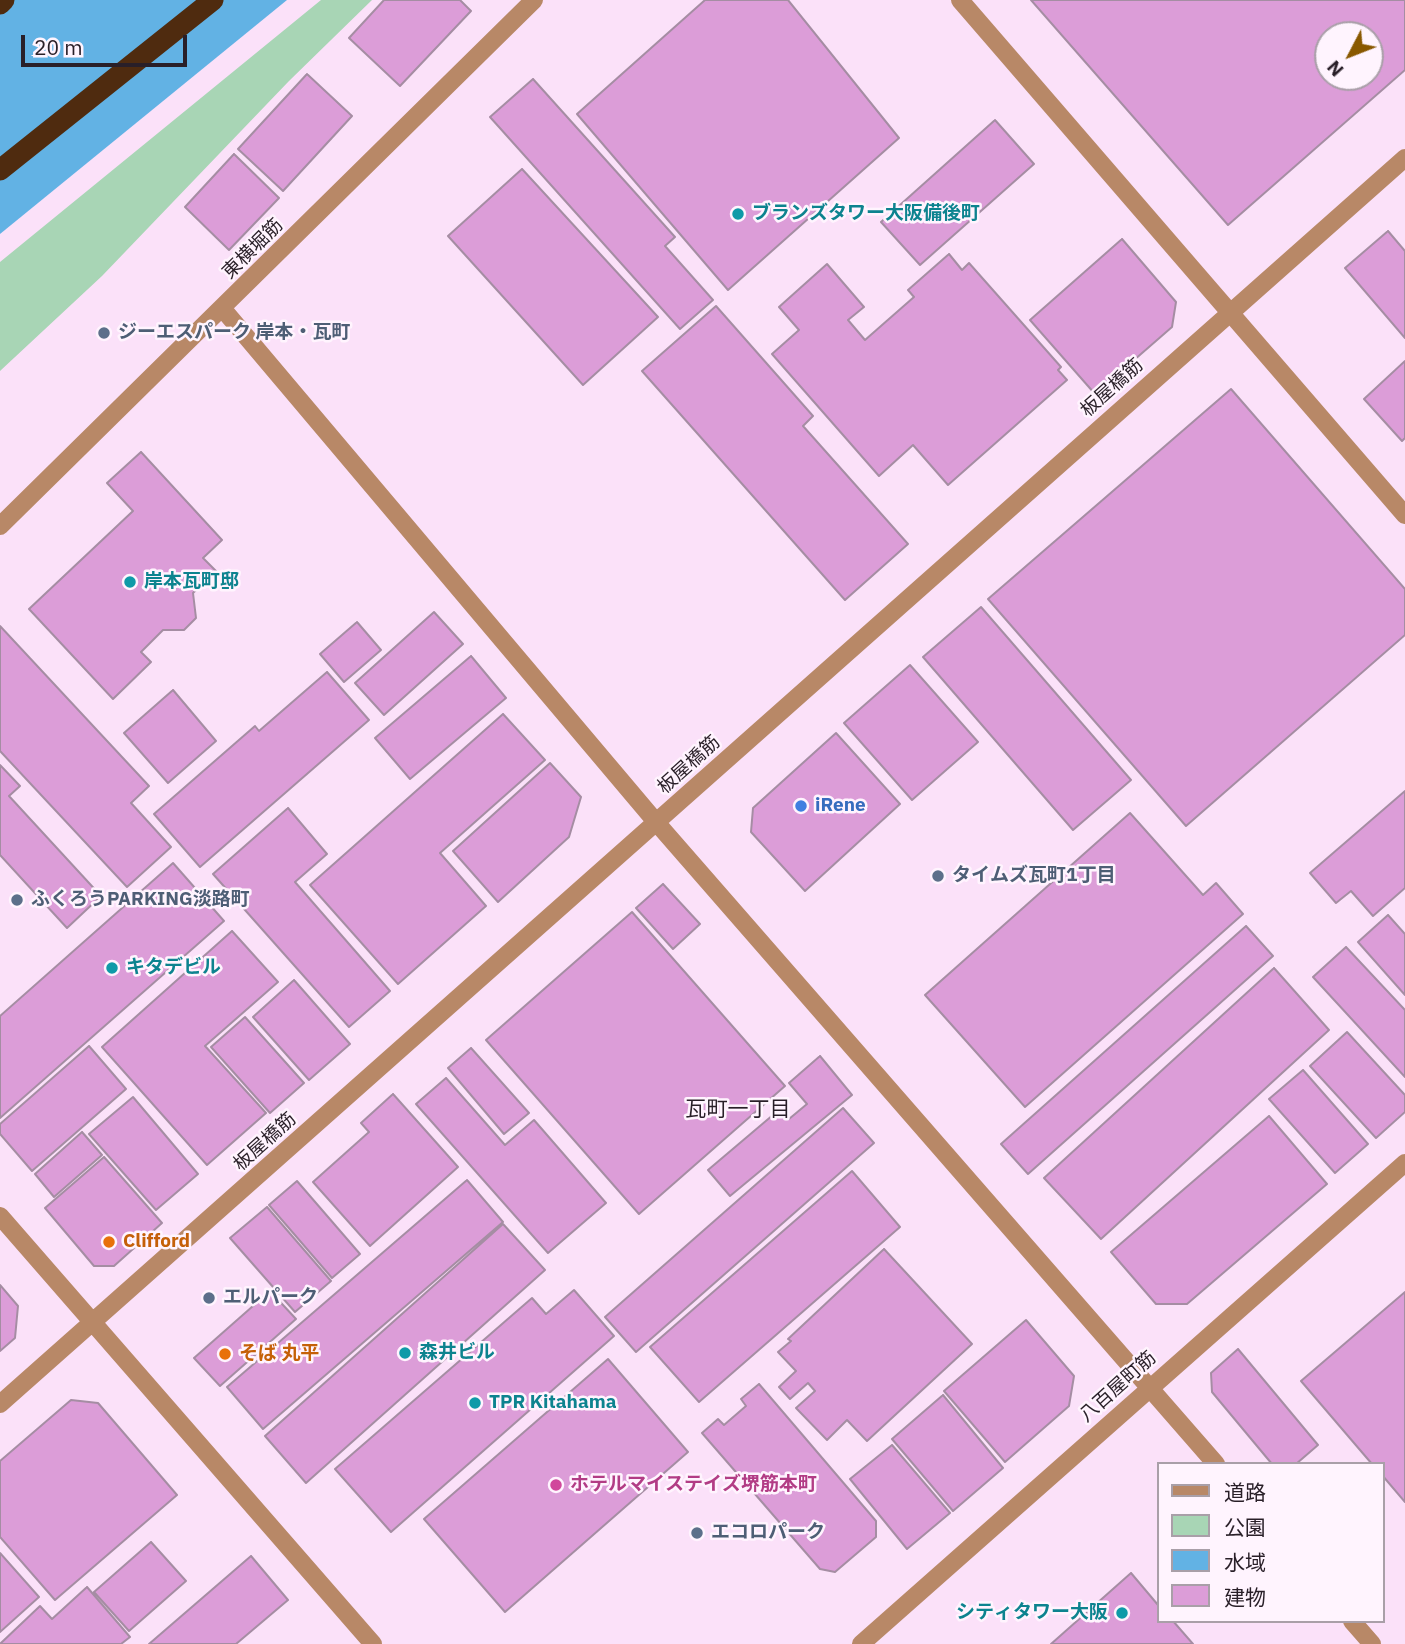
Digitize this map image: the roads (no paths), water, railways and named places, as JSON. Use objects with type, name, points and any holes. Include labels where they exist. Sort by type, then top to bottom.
[{"type":"highway","points":[[0,4],[4,0]]},
{"type":"highway","points":[[0,170],[213,0]]},
{"type":"street","name":"東横堀筋","points":[[0,526],[534,0]]},
{"type":"street","points":[[960,0],[1405,515]]},
{"type":"street","name":"板屋橋筋","points":[[0,1404],[1405,158]]},
{"type":"street","points":[[222,308],[656,822],[1214,1462]]},
{"type":"street","name":"八百屋町筋","points":[[861,1644],[1405,1163]]},
{"type":"street","points":[[0,1216],[373,1644]]},
{"type":"street","points":[[1354,1623],[1372,1644]]},
{"type":"water","points":[[0,0],[287,0],[0,234]]},
{"type":"place","name":"ブランズタワー大阪備後町","points":[[738,214]]},
{"type":"place","name":"ジーエスパーク 岸本・瓦町","points":[[104,333]]},
{"type":"place","name":"岸本瓦町邸","points":[[130,582]]},
{"type":"place","name":"iRene","points":[[801,806]]},
{"type":"place","name":"タイムズ瓦町1丁目","points":[[938,876]]},
{"type":"place","name":"ふくろうPARKING淡路町","points":[[17,900]]},
{"type":"place","name":"キタデビル","points":[[112,968]]},
{"type":"place","name":"Clifford","points":[[109,1242]]},
{"type":"place","name":"エルパーク","points":[[209,1298]]},
{"type":"place","name":"森井ビル","points":[[405,1353]]},
{"type":"place","name":"そば 丸平","points":[[225,1354]]},
{"type":"place","name":"TPR Kitahama","points":[[475,1403]]},
{"type":"place","name":"ホテルマイステイズ堺筋本町","points":[[556,1485]]},
{"type":"place","name":"エコロパーク","points":[[697,1533]]},
{"type":"place","name":"シティタワー大阪","points":[[1122,1613]]},
{"type":"district","name":"瓦町一丁目","points":[[738,1110]]}]
